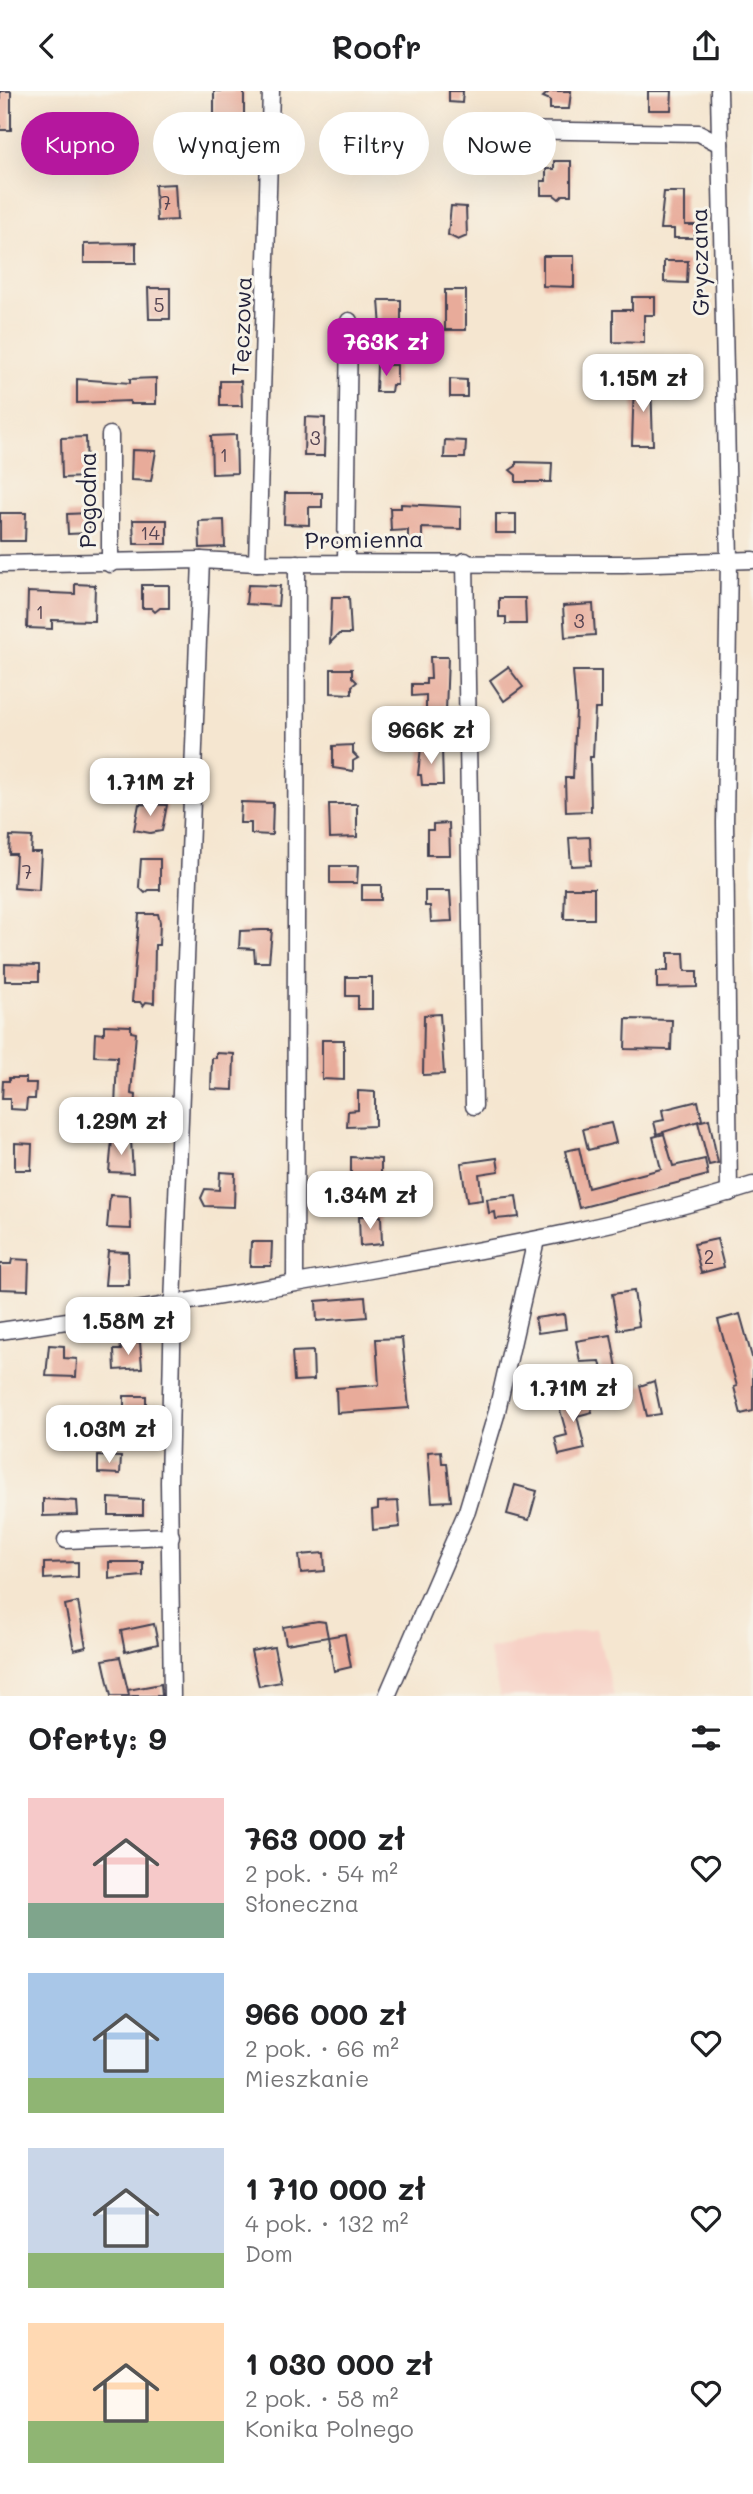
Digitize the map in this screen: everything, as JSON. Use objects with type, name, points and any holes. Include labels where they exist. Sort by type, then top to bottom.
[{"type":"street","name":"Tęczowa","points":[[257,563],[271,91]]},
{"type":"street","name":"Gryczana","points":[[719,91],[729,559],[725,823],[729,1193]]},
{"type":"street","points":[[556,131],[699,133],[720,144]]},
{"type":"street","points":[[346,562],[349,321]]},
{"type":"street","name":"Pogodna","points":[[110,435],[110,564]]},
{"type":"street","name":"Promienna","points":[[0,564],[110,564],[201,560],[257,563],[465,561],[623,564],[729,559]]},
{"type":"street","points":[[729,559],[753,560]]},
{"type":"street","points":[[172,1696],[173,1305],[201,560]]},
{"type":"street","points":[[465,561],[474,1105]]},
{"type":"street","points":[[295,1283],[297,563]]},
{"type":"street","points":[[0,1331],[173,1305],[536,1241],[623,1223],[753,1185]]},
{"type":"street","points":[[387,1696],[467,1511],[496,1415],[536,1241]]},
{"type":"street","points":[[66,1540],[171,1536]]},
{"type":"shaded area","points":[[596,1628],[614,1696],[500,1696],[488,1649]]},
{"type":"building","points":[[0,91],[11,91],[11,130],[0,130]]},
{"type":"building","points":[[214,91],[244,91],[244,112],[214,112]]},
{"type":"building","points":[[449,91],[463,91],[462,103],[449,102]]},
{"type":"building","points":[[550,91],[571,91],[569,109],[550,109],[550,100],[543,97]]},
{"type":"building","points":[[648,91],[672,91],[671,110],[648,110]]},
{"type":"building","points":[[556,161],[571,161],[571,195],[563,195],[559,199],[554,195],[541,195],[541,181],[546,181],[546,175],[556,175]]},
{"type":"building","points":[[175,184],[177,220],[157,221],[155,185]]},
{"type":"building","points":[[664,192],[685,192],[685,225],[695,225],[695,238],[674,238],[674,229],[660,229]]},
{"type":"building","points":[[451,206],[466,207],[467,236],[458,240],[448,235]]},
{"type":"building","points":[[136,243],[136,263],[84,263],[84,244]]},
{"type":"building","points":[[543,256],[574,256],[574,287],[543,286]]},
{"type":"building","points":[[664,261],[688,261],[687,283],[664,282]]},
{"type":"building","points":[[148,288],[170,288],[170,319],[149,319]]},
{"type":"building","points":[[445,290],[466,290],[466,330],[445,330]]},
{"type":"building","points":[[632,297],[655,297],[655,315],[644,315],[644,343],[613,342],[613,310],[632,310]]},
{"type":"building","points":[[379,300],[401,300],[401,329],[381,328]]},
{"type":"building","points":[[377,365],[397,365],[397,385],[392,385],[391,392],[376,392]]},
{"type":"building","points":[[156,378],[156,404],[130,404],[130,401],[77,403],[77,379],[130,383],[130,379]]},
{"type":"building","points":[[450,379],[467,380],[467,397],[450,397]]},
{"type":"building","points":[[220,381],[241,381],[242,406],[220,406]]},
{"type":"building","points":[[634,381],[651,381],[653,445],[632,445]]},
{"type":"building","points":[[305,417],[325,418],[324,456],[304,456]]},
{"type":"building","points":[[236,435],[237,473],[212,474],[211,436]]},
{"type":"building","points":[[86,437],[87,477],[62,478],[61,438]]},
{"type":"building","points":[[445,440],[466,441],[465,458],[444,458]]},
{"type":"building","points":[[132,450],[156,451],[151,481],[131,480]]},
{"type":"building","points":[[516,462],[552,463],[551,482],[516,482],[516,475],[510,470],[516,466]]},
{"type":"building","points":[[285,493],[322,493],[322,507],[309,507],[309,525],[284,524]]},
{"type":"building","points":[[401,504],[461,507],[461,529],[422,528],[422,540],[408,540],[408,530],[391,531],[390,508],[401,508]]},
{"type":"building","points":[[0,513],[26,513],[25,541],[0,541]]},
{"type":"building","points":[[89,513],[90,533],[68,534],[67,514]]},
{"type":"building","points":[[496,514],[516,514],[516,533],[496,533]]},
{"type":"building","points":[[133,520],[167,520],[167,544],[134,544]]},
{"type":"building","points":[[224,520],[225,547],[200,548],[199,521]]},
{"type":"building","points":[[75,584],[95,585],[94,621],[52,620],[52,629],[27,628],[28,592],[75,594]]},
{"type":"building","points":[[142,585],[169,585],[169,608],[160,608],[155,612],[151,608],[142,608]]},
{"type":"building","points":[[248,585],[280,586],[278,606],[246,604]]},
{"type":"building","points":[[332,597],[349,597],[351,634],[339,634],[330,643]]},
{"type":"building","points":[[499,598],[525,598],[526,624],[506,624],[506,617],[499,617]]},
{"type":"building","points":[[593,604],[595,635],[565,637],[563,606]]},
{"type":"building","points":[[430,657],[448,657],[446,711],[426,712],[426,695],[412,696],[412,684],[426,684],[426,679],[431,679]]},
{"type":"building","points":[[508,667],[523,687],[504,701],[490,680]]},
{"type":"building","points":[[331,669],[352,669],[352,677],[357,682],[352,686],[352,694],[331,693]]},
{"type":"building","points":[[573,671],[601,671],[601,709],[595,709],[593,757],[590,757],[591,811],[566,812],[565,778],[573,778],[576,709]]},
{"type":"building","points":[[353,745],[353,753],[358,758],[353,761],[353,771],[333,768],[333,746]]},
{"type":"building","points":[[421,747],[442,747],[443,785],[422,785],[421,775],[418,775]]},
{"type":"building","points":[[241,802],[273,803],[272,835],[251,834],[251,823],[240,823]]},
{"type":"building","points":[[139,804],[167,805],[162,831],[150,833],[134,830]]},
{"type":"building","points":[[329,804],[357,804],[357,837],[330,838]]},
{"type":"building","points":[[449,823],[450,855],[427,855],[427,830],[433,830],[433,824]]},
{"type":"building","points":[[10,836],[32,837],[31,852],[41,852],[39,890],[14,888],[16,854],[9,854]]},
{"type":"building","points":[[590,837],[591,865],[571,866],[569,838]]},
{"type":"building","points":[[141,859],[160,859],[160,890],[149,890],[145,893],[139,887]]},
{"type":"building","points":[[330,866],[358,866],[357,883],[330,883]]},
{"type":"building","points":[[362,885],[381,885],[381,900],[362,900]]},
{"type":"building","points":[[565,888],[594,888],[594,919],[564,919]]},
{"type":"building","points":[[425,891],[450,891],[452,921],[431,922],[430,906],[425,906]]},
{"type":"building","points":[[139,914],[158,914],[160,922],[159,945],[155,945],[154,1003],[146,1002],[143,1006],[140,1002],[132,1002]]},
{"type":"building","points":[[272,930],[269,962],[255,962],[254,949],[239,948],[240,931]]},
{"type":"building","points":[[668,953],[684,953],[685,971],[697,971],[697,987],[657,988],[657,971],[668,971]]},
{"type":"building","points":[[5,964],[39,965],[39,981],[5,981]]},
{"type":"building","points":[[346,977],[372,977],[372,1009],[358,1009],[358,996],[346,996]]},
{"type":"building","points":[[440,1014],[444,1074],[423,1075],[424,1015]]},
{"type":"building","points":[[626,1019],[672,1020],[671,1050],[625,1049]]},
{"type":"building","points":[[104,1025],[131,1026],[131,1032],[136,1033],[131,1094],[136,1095],[135,1109],[115,1108],[117,1057],[94,1056],[95,1033],[104,1034]]},
{"type":"building","points":[[322,1040],[344,1040],[344,1080],[322,1079]]},
{"type":"building","points":[[216,1053],[234,1054],[233,1090],[211,1089],[212,1058],[216,1058]]},
{"type":"building","points":[[9,1078],[26,1078],[26,1083],[36,1083],[35,1099],[27,1099],[26,1110],[10,1109],[10,1099],[2,1099],[3,1081],[9,1081]]},
{"type":"building","points":[[358,1091],[375,1092],[375,1126],[347,1127],[348,1111],[358,1110]]},
{"type":"building","points":[[698,1101],[702,1120],[657,1134],[654,1122],[664,1120],[662,1110]]},
{"type":"building","points":[[709,1119],[718,1163],[709,1165],[698,1122]]},
{"type":"building","points":[[611,1123],[616,1143],[588,1150],[583,1129]]},
{"type":"building","points":[[664,1134],[673,1166],[705,1159],[708,1175],[579,1208],[565,1151],[579,1148],[588,1188],[661,1169],[653,1137]]},
{"type":"building","points":[[112,1140],[131,1140],[133,1173],[109,1172]]},
{"type":"building","points":[[15,1143],[32,1144],[31,1170],[15,1170]]},
{"type":"building","points":[[351,1157],[381,1159],[381,1174],[351,1177]]},
{"type":"building","points":[[497,1158],[499,1171],[479,1174],[482,1200],[467,1202],[461,1163]]},
{"type":"building","points":[[220,1172],[235,1173],[234,1207],[205,1206],[201,1198],[205,1189],[219,1190]]},
{"type":"building","points":[[110,1195],[130,1196],[131,1229],[107,1228]]},
{"type":"building","points":[[516,1196],[519,1217],[496,1219],[495,1212],[489,1213],[487,1199]]},
{"type":"building","points":[[359,1216],[381,1216],[382,1244],[360,1246]]},
{"type":"building","points":[[717,1239],[724,1267],[701,1273],[694,1244]]},
{"type":"building","points":[[251,1242],[272,1242],[271,1266],[250,1266]]},
{"type":"building","points":[[108,1251],[128,1252],[129,1285],[105,1285]]},
{"type":"building","points":[[12,1259],[29,1260],[28,1290],[0,1289],[0,1264],[11,1264]]},
{"type":"building","points":[[634,1291],[639,1326],[618,1330],[612,1294]]},
{"type":"building","points":[[365,1297],[367,1317],[317,1321],[316,1301]]},
{"type":"building","points":[[564,1314],[566,1329],[538,1333],[535,1318]]},
{"type":"building","points":[[740,1314],[753,1361],[753,1411],[741,1414],[734,1387],[737,1386],[718,1320]]},
{"type":"building","points":[[611,1335],[619,1379],[605,1382],[600,1361],[580,1362],[576,1341]]},
{"type":"building","points":[[402,1338],[409,1408],[337,1413],[336,1388],[379,1385],[376,1339]]},
{"type":"building","points":[[140,1342],[142,1368],[115,1370],[114,1350],[121,1350],[120,1343]]},
{"type":"building","points":[[49,1345],[64,1346],[64,1358],[77,1359],[76,1377],[46,1376]]},
{"type":"building","points":[[313,1351],[314,1380],[294,1381],[292,1352]]},
{"type":"building","points":[[654,1381],[661,1414],[647,1416],[640,1386]]},
{"type":"building","points":[[588,1395],[592,1412],[577,1416],[585,1449],[559,1455],[555,1438],[567,1435],[558,1403]]},
{"type":"building","points":[[124,1396],[146,1396],[146,1420],[124,1420]]},
{"type":"building","points":[[441,1451],[442,1463],[447,1463],[451,1501],[432,1502],[428,1452]]},
{"type":"building","points":[[98,1456],[121,1457],[120,1474],[98,1473]]},
{"type":"building","points":[[515,1485],[537,1491],[529,1520],[507,1514]]},
{"type":"building","points":[[109,1498],[143,1500],[143,1515],[109,1515]]},
{"type":"building","points":[[43,1499],[77,1501],[78,1515],[43,1516]]},
{"type":"building","points":[[398,1501],[400,1527],[373,1530],[372,1510],[378,1509],[378,1502]]},
{"type":"building","points":[[324,1553],[325,1571],[301,1573],[299,1555]]},
{"type":"building","points":[[78,1562],[78,1577],[44,1579],[44,1563]]},
{"type":"building","points":[[109,1562],[143,1562],[143,1576],[109,1579]]},
{"type":"building","points":[[78,1602],[86,1647],[74,1650],[65,1605]]},
{"type":"building","points":[[325,1622],[328,1637],[286,1644],[283,1627]]},
{"type":"building","points":[[154,1624],[158,1644],[125,1652],[121,1631]]},
{"type":"building","points":[[345,1634],[351,1667],[334,1671],[328,1637]]},
{"type":"building","points":[[274,1647],[281,1682],[259,1686],[251,1651]]},
{"type":"building","points":[[120,1657],[129,1695],[128,1690],[161,1684],[162,1696],[111,1696],[103,1660]]}]
